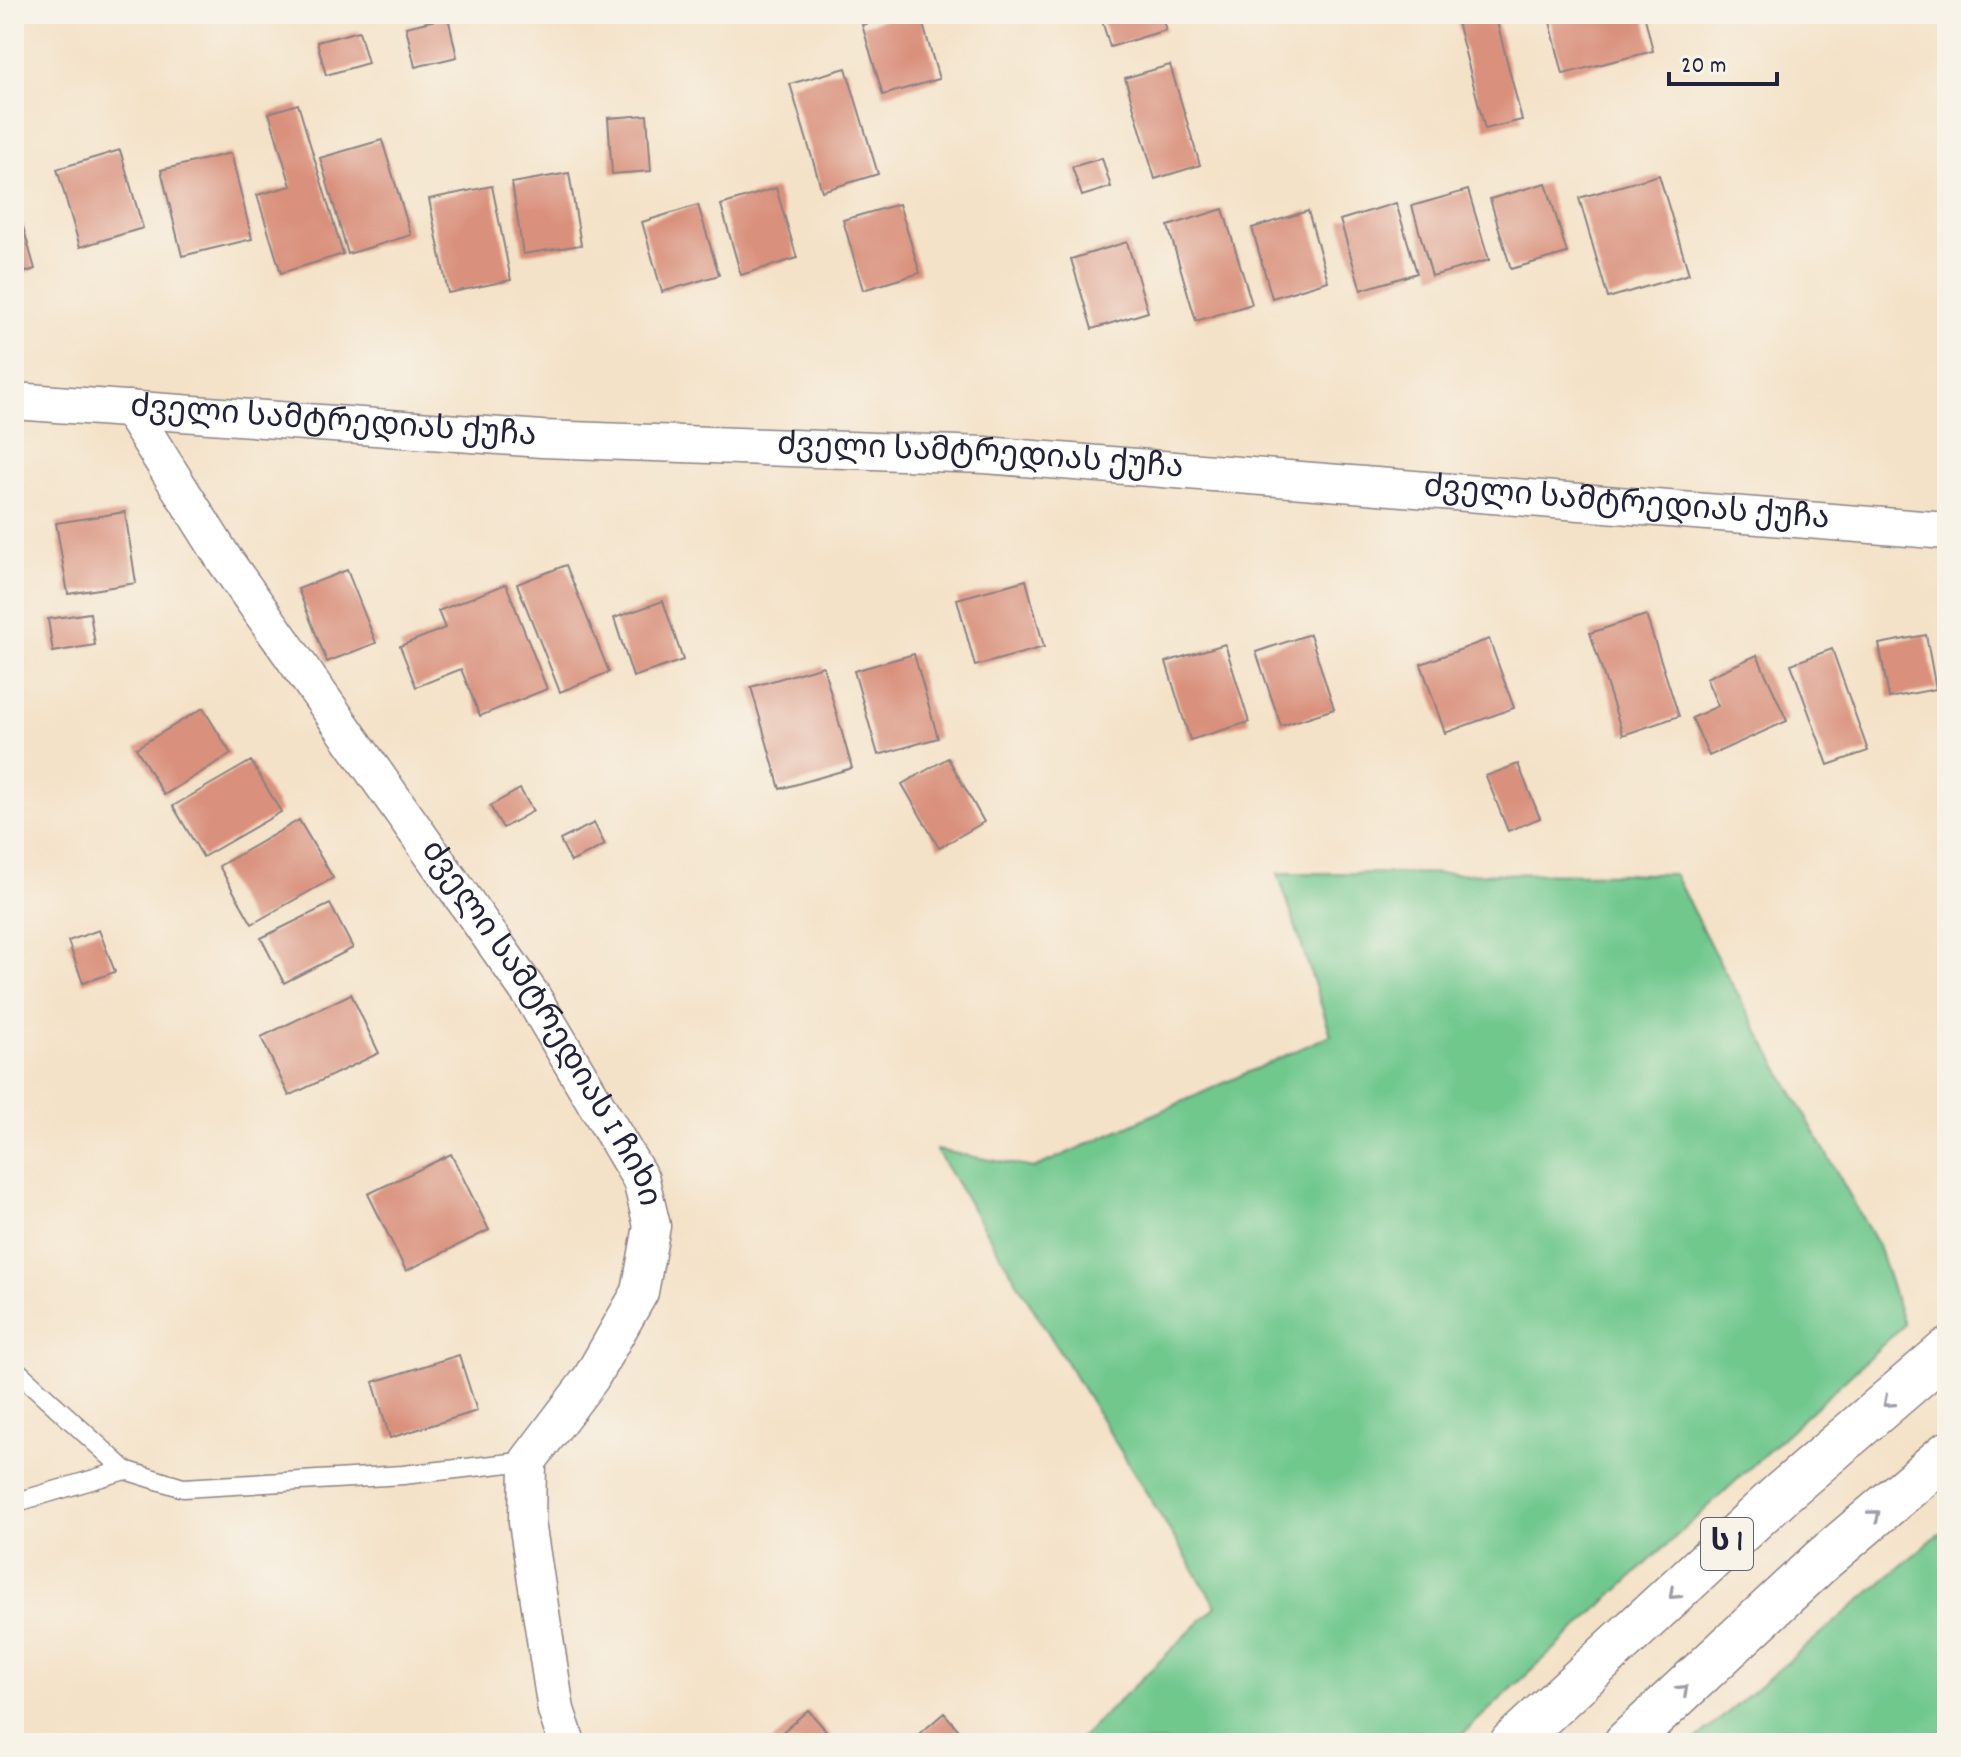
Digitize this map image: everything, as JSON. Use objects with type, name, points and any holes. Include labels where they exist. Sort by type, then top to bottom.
[{"type":"highway","name":"ს 1","points":[[1512,1743],[1782,1493],[1947,1351]]},
{"type":"highway","name":"ს 1","points":[[1626,1743],[1821,1561],[1947,1454]]},
{"type":"street","name":"ძველი სამტრედიას ქუჩა","points":[[14,401],[542,439],[985,455],[1947,531]]},
{"type":"street","name":"ძველი სამტრედიას I ჩიხი","points":[[130,409],[224,559],[532,996],[641,1180],[652,1226],[640,1292],[591,1378],[528,1461]]},
{"type":"street","points":[[528,1461],[527,1522],[556,1710],[567,1743]]},
{"type":"lane","points":[[14,1368],[125,1470],[183,1488],[403,1475],[528,1461]]},
{"type":"lane","points":[[14,1503],[125,1470]]},
{"type":"green space","points":[[1278,873],[1674,874],[1714,952],[1878,1246],[1904,1325],[1453,1743],[1076,1743],[1216,1606],[936,1150],[1034,1168],[1331,1035]]},
{"type":"green space","points":[[1947,1527],[1947,1743],[1692,1743]]},
{"type":"building","points":[[901,14],[920,14],[939,79],[883,95],[862,25]]},
{"type":"building","points":[[1100,14],[1161,14],[1166,30],[1110,47]]},
{"type":"building","points":[[1455,14],[1495,14],[1522,120],[1485,129]]},
{"type":"building","points":[[1548,14],[1644,14],[1653,51],[1563,74]]},
{"type":"building","points":[[448,17],[457,57],[415,67],[406,27]]},
{"type":"building","points":[[359,31],[368,63],[326,75],[317,42]]},
{"type":"building","points":[[1170,65],[1200,165],[1155,179],[1125,78]]},
{"type":"building","points":[[846,68],[878,174],[822,191],[790,84]]},
{"type":"building","points":[[298,104],[343,254],[281,273],[257,195],[291,186],[269,113]]},
{"type":"building","points":[[647,115],[651,171],[612,174],[608,118]]},
{"type":"building","points":[[382,140],[411,235],[348,254],[320,158]]},
{"type":"building","points":[[120,150],[143,228],[80,247],[57,169]]},
{"type":"building","points":[[231,153],[252,239],[182,256],[161,170]]},
{"type":"building","points":[[1102,158],[1111,187],[1082,196],[1072,167]]},
{"type":"building","points":[[569,173],[581,245],[523,254],[512,183]]},
{"type":"building","points":[[1659,175],[1689,274],[1608,298],[1579,198]]},
{"type":"building","points":[[1546,183],[1567,253],[1511,269],[1490,199]]},
{"type":"building","points":[[492,186],[511,280],[448,293],[429,199]]},
{"type":"building","points":[[776,188],[797,258],[741,275],[721,205]]},
{"type":"building","points":[[1468,190],[1489,260],[1432,276],[1412,206]]},
{"type":"building","points":[[14,200],[35,269],[14,276]]},
{"type":"building","points":[[1396,203],[1417,273],[1361,290],[1340,220]]},
{"type":"building","points":[[899,204],[920,273],[863,290],[843,220]]},
{"type":"building","points":[[698,205],[719,275],[662,292],[642,222]]},
{"type":"building","points":[[1223,209],[1252,304],[1196,321],[1168,226]]},
{"type":"building","points":[[1308,211],[1328,281],[1272,298],[1252,228]]},
{"type":"building","points":[[1127,242],[1148,312],[1092,329],[1071,259]]},
{"type":"building","points":[[125,512],[136,583],[68,594],[56,523]]},
{"type":"building","points":[[566,565],[609,672],[560,692],[517,584]]},
{"type":"building","points":[[347,570],[376,643],[327,662],[298,589]]},
{"type":"building","points":[[1026,580],[1044,647],[975,666],[957,599]]},
{"type":"building","points":[[506,584],[547,689],[480,716],[461,669],[416,687],[400,646],[445,628],[438,611]]},
{"type":"building","points":[[663,601],[683,660],[633,677],[614,618]]},
{"type":"building","points":[[90,613],[95,645],[53,652],[48,619]]},
{"type":"building","points":[[1646,615],[1679,716],[1623,735],[1590,633]]},
{"type":"building","points":[[1310,634],[1334,709],[1281,726],[1256,652]]},
{"type":"building","points":[[1926,635],[1936,689],[1889,698],[1879,644]]},
{"type":"building","points":[[1489,639],[1514,708],[1445,733],[1421,664]]},
{"type":"building","points":[[1225,644],[1249,722],[1190,740],[1166,662]]},
{"type":"building","points":[[1832,649],[1868,751],[1828,765],[1791,664]]},
{"type":"building","points":[[914,654],[938,738],[878,755],[854,671]]},
{"type":"building","points":[[1757,655],[1787,721],[1709,756],[1692,718],[1718,706],[1706,678]]},
{"type":"building","points":[[823,666],[852,768],[780,789],[751,687]]},
{"type":"building","points":[[203,708],[231,754],[164,795],[136,748]]},
{"type":"building","points":[[948,758],[984,822],[939,848],[902,784]]},
{"type":"building","points":[[251,761],[281,812],[203,857],[173,806]]},
{"type":"building","points":[[1518,764],[1540,818],[1508,831],[1486,776]]},
{"type":"building","points":[[520,789],[533,811],[503,828],[490,806]]},
{"type":"building","points":[[299,820],[333,878],[252,924],[219,866]]},
{"type":"building","points":[[594,823],[605,845],[571,862],[560,840]]},
{"type":"building","points":[[330,904],[353,948],[284,983],[261,938]]},
{"type":"building","points":[[99,930],[115,972],[83,983],[68,941]]},
{"type":"building","points":[[351,994],[379,1053],[289,1096],[261,1037]]},
{"type":"building","points":[[451,1154],[489,1230],[406,1271],[368,1194]]},
{"type":"building","points":[[459,1355],[477,1411],[390,1438],[373,1382]]},
{"type":"building","points":[[808,1710],[837,1743],[772,1741]]},
{"type":"building","points":[[944,1713],[970,1743],[909,1743]]}]
